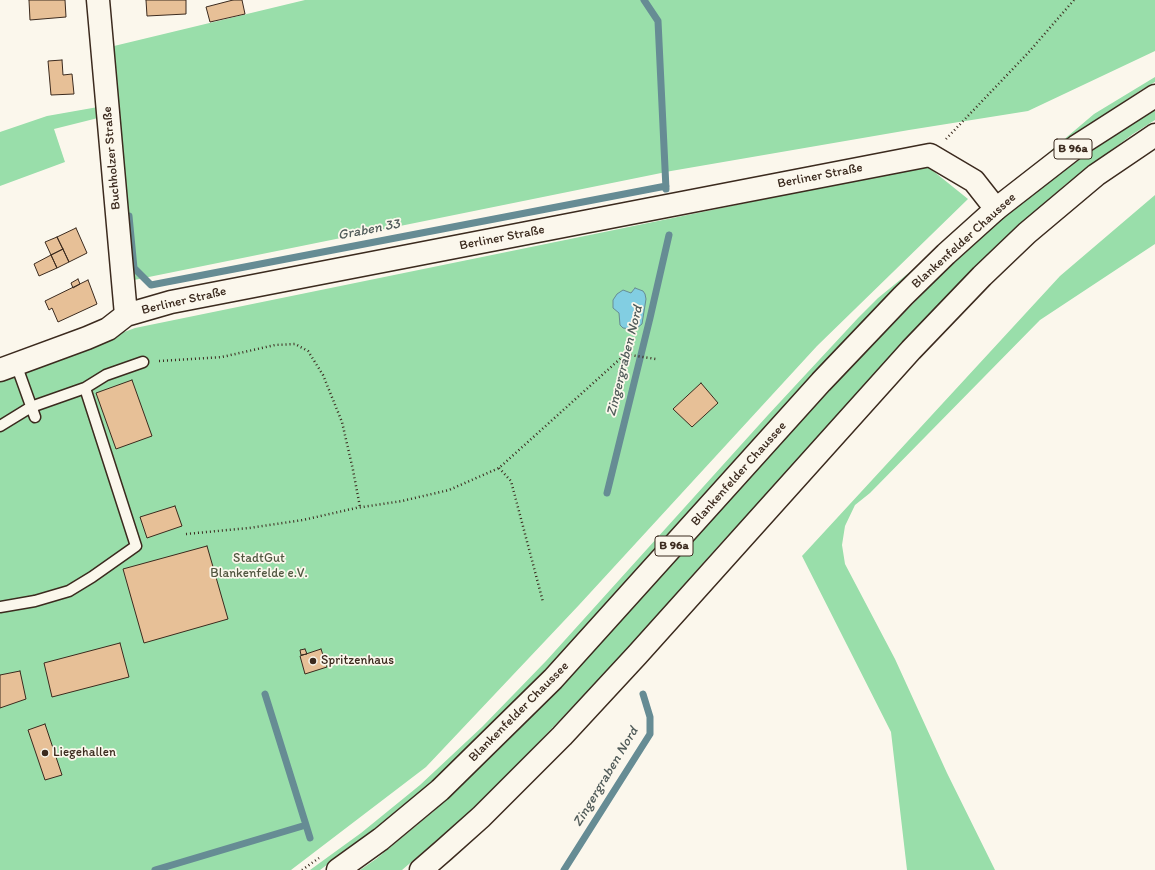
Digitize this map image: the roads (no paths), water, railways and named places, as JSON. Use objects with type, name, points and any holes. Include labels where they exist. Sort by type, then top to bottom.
[{"type":"main road","name":"Buchholzer Straße","points":[[98,0],[126,315]]},
{"type":"main road","name":"Blankenfelder Chaussee","points":[[338,870],[381,839],[440,790],[538,695],[821,382],[903,296],[946,254],[996,208],[1077,146],[1155,96]]},
{"type":"main road","name":"B 96a","points":[[420,870],[481,817],[562,736],[637,656],[911,350],[982,276],[1027,233],[1096,175],[1155,135]]},
{"type":"main road","name":"Berliner Straße","points":[[8,367],[87,338],[108,328],[126,315],[171,302],[930,155],[974,181],[996,208]]},
{"type":"lane","points":[[0,426],[31,407],[85,388],[106,375],[142,362]]},
{"type":"lane","points":[[8,367],[31,407],[35,417]]},
{"type":"lane","points":[[0,607],[35,601],[69,591],[92,577],[136,546],[85,388]]},
{"type":"water","points":[[635,288],[643,291],[646,299],[642,324],[637,328],[623,328],[620,325],[619,313],[613,308],[613,300],[617,294],[623,290],[631,293]]},
{"type":"waterway","name":"Zingergraben Nord","points":[[644,0],[658,21],[666,189]]},
{"type":"waterway","name":"Graben 33","points":[[129,216],[134,268],[151,285],[666,186]]},
{"type":"waterway","name":"Zingergraben Nord","points":[[607,493],[669,235]]},
{"type":"waterway","points":[[265,694],[306,825]]},
{"type":"waterway","name":"Zingergraben Nord","points":[[564,870],[650,734],[650,717],[643,694]]},
{"type":"waterway","points":[[155,870],[306,825],[310,838]]},
{"type":"place","name":"Spritzenhaus","points":[[313,661]]},
{"type":"place","name":"Liegehallen","points":[[45,753]]},
{"type":"park label","name":"StadtGut Blankenfelde e.V.","points":[[259,566]]}]
